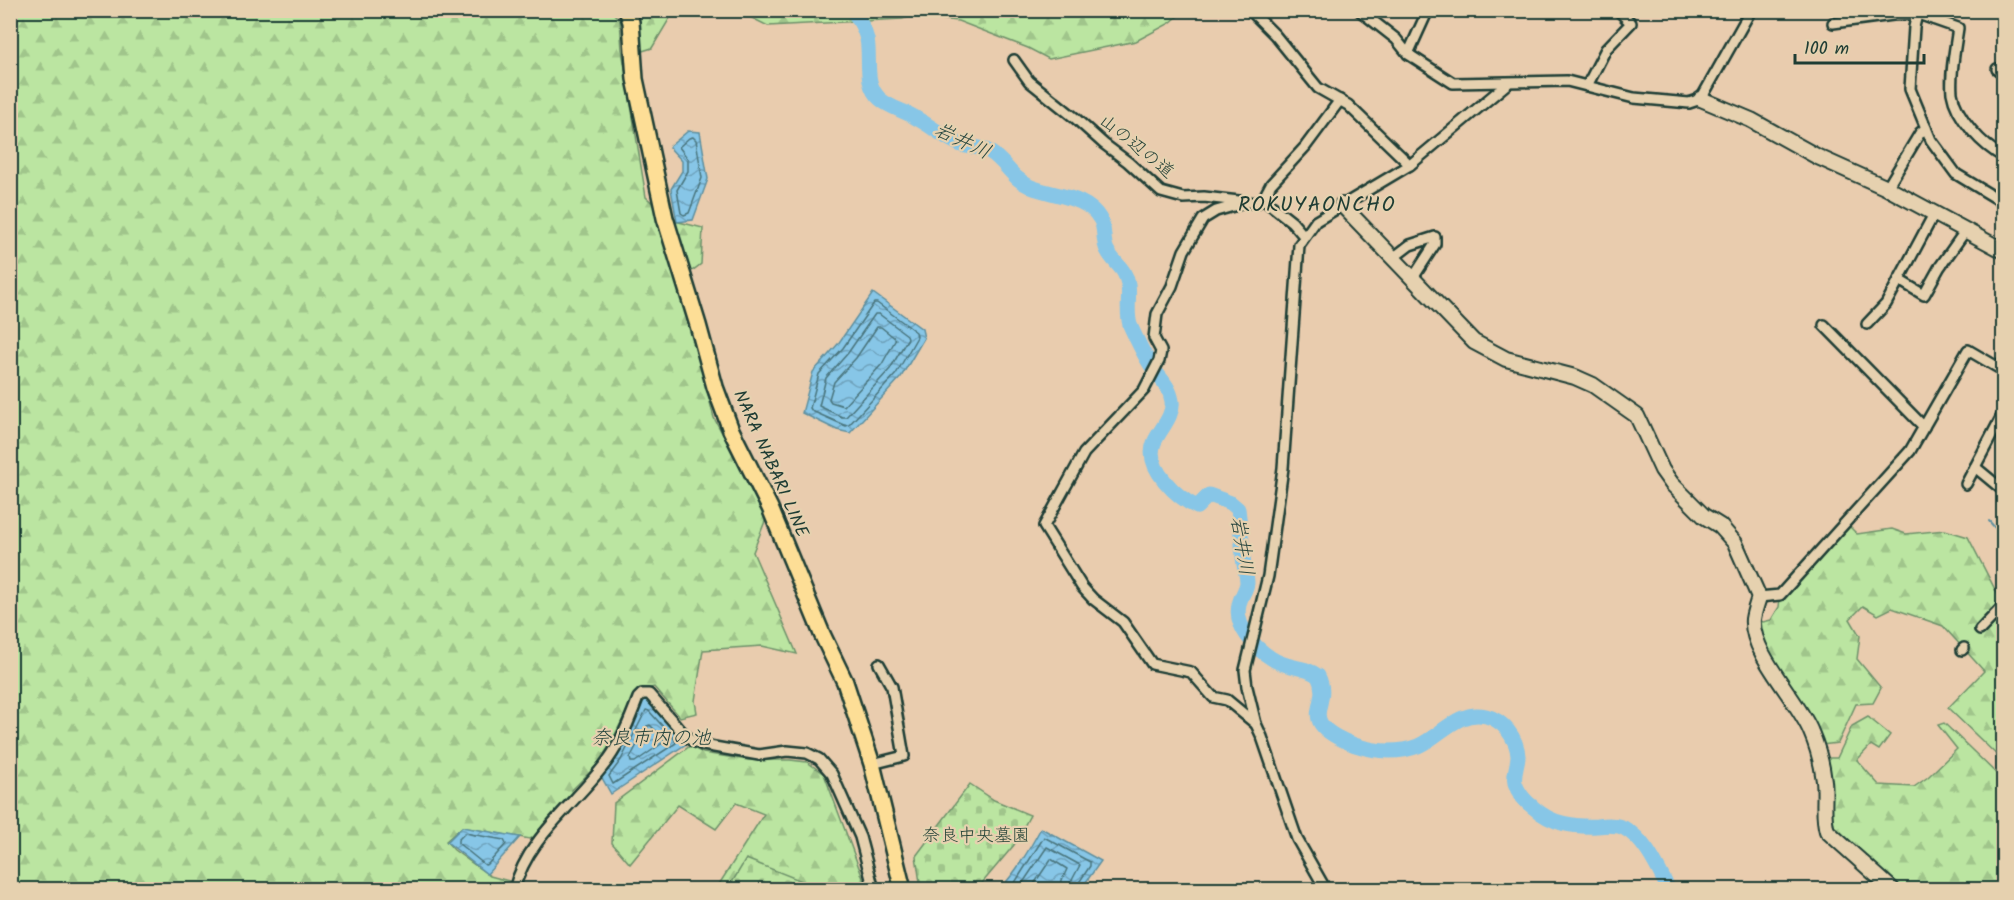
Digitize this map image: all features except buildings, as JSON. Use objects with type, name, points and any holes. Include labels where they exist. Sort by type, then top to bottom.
[{"type":"main road","name":"NARA NABARI LINE","points":[[627,10],[631,22],[635,79],[665,218],[715,387],[730,430],[770,508],[822,634],[845,682],[872,764],[903,890]]},
{"type":"street","points":[[1251,10],[1318,87],[1348,105],[1410,165]]},
{"type":"street","points":[[1359,10],[1396,39],[1408,54],[1453,83],[1567,81],[1634,98],[1689,103],[1701,99],[1751,120],[1818,157],[1935,212],[2004,251]]},
{"type":"street","points":[[1408,54],[1428,10]]},
{"type":"street","points":[[1587,86],[1606,49],[1631,23],[1618,10]]},
{"type":"street","points":[[1701,99],[1751,10]]},
{"type":"street","points":[[1918,12],[1914,27],[1910,89],[1931,140],[1956,174],[2004,203]]},
{"type":"street","points":[[1833,23],[1918,12],[1958,28],[1952,94],[1964,122],[1992,151],[2004,157]]},
{"type":"street","name":"山の辺の道","points":[[1014,60],[1029,81],[1076,118],[1161,192],[1183,198],[1204,197],[1244,203]]},
{"type":"street","points":[[1326,890],[1297,839],[1256,724],[1245,670],[1268,576],[1283,468],[1299,245],[1316,222],[1410,165],[1509,83]]},
{"type":"street","points":[[1256,724],[1227,700],[1213,697],[1191,672],[1152,664],[1123,622],[1093,599],[1082,587],[1044,526],[1084,453],[1144,390],[1159,361],[1161,351],[1154,338],[1157,314],[1172,286],[1184,250],[1203,219],[1216,211],[1244,203],[1256,203],[1263,199],[1271,184],[1305,147],[1340,100]]},
{"type":"street","points":[[1887,188],[1926,128]]},
{"type":"street","points":[[1263,199],[1292,222],[1304,236]]},
{"type":"street","points":[[1342,205],[1474,342],[1506,359],[1584,381],[1637,416],[1662,470],[1672,484],[1704,516],[1720,526],[1734,543],[1759,597],[1753,618],[1754,633],[1770,667],[1814,738],[1820,755],[1824,781],[1824,824],[1827,831],[1893,890]]},
{"type":"street","points":[[1867,324],[1886,304],[1935,212]]},
{"type":"street","points":[[1899,280],[1924,295],[1939,267],[1966,230]]},
{"type":"street","points":[[1393,258],[1410,244],[1435,237],[1435,244],[1413,278]]},
{"type":"street","points":[[1824,325],[1924,428]]},
{"type":"street","points":[[1759,597],[1780,595],[1910,451],[1968,350],[2004,371]]},
{"type":"street","points":[[1966,484],[2004,412]]},
{"type":"street","points":[[1975,467],[2004,491]]},
{"type":"street","points":[[1980,630],[2004,605]]},
{"type":"street","points":[[872,764],[904,756],[892,687],[879,664]]},
{"type":"street","points":[[514,890],[518,873],[529,854],[609,759],[638,698],[642,694],[649,694],[684,734],[703,745],[759,755],[787,751],[807,753],[819,759],[832,774],[860,837],[874,890]]},
{"type":"green space","points":[[1185,10],[1170,23],[1136,41],[1049,59],[1028,48],[958,21],[913,16],[902,19],[768,26],[738,11]]},
{"type":"green space","points":[[10,11],[611,11],[620,20],[622,50],[646,197],[671,220],[703,228],[701,264],[679,281],[714,418],[767,516],[753,552],[797,654],[762,646],[703,650],[695,701],[697,713],[680,717],[654,687],[636,692],[610,745],[596,766],[572,790],[576,806],[562,822],[530,839],[462,827],[446,841],[454,850],[490,876],[509,881],[506,889],[11,889]]},
{"type":"green space","points":[[634,11],[681,11],[671,16],[652,48],[639,52]]},
{"type":"green space","points":[[1848,525],[1857,534],[1892,529],[1906,534],[1945,530],[1968,537],[2003,605],[2002,760],[1948,708],[1984,671],[1943,626],[1892,608],[1878,615],[1863,606],[1850,619],[1860,636],[1857,659],[1881,688],[1873,703],[1856,704],[1838,743],[1821,745],[1756,632],[1756,617],[1763,622],[1771,620],[1779,607],[1780,598]]},
{"type":"green space","points":[[1868,717],[1890,735],[1879,750],[1871,745],[1857,760],[1879,785],[1914,787],[1928,777],[1957,749],[1938,725],[1944,723],[2001,778],[2003,777],[2003,889],[1897,889],[1828,827],[1826,758],[1837,758],[1852,726]]},
{"type":"green space","points":[[690,746],[703,753],[748,760],[807,762],[824,774],[867,889],[716,889],[764,814],[736,803],[716,829],[678,805],[630,864],[612,843],[614,803]]},
{"type":"green space","name":"奈良中央墓園","points":[[970,784],[994,800],[1030,815],[1014,845],[977,889],[921,889],[916,856]]},
{"type":"green space","points":[[746,859],[822,889],[728,889]]},
{"type":"water","points":[[688,131],[700,132],[708,179],[693,220],[677,222],[671,189],[682,171],[682,161],[669,147]]},
{"type":"water","points":[[873,293],[922,329],[924,338],[901,377],[850,433],[837,430],[802,413],[813,372],[838,344]]},
{"type":"water","name":"奈良市内の池","points":[[647,699],[686,744],[611,794],[601,776],[625,740],[642,700]]},
{"type":"water","points":[[462,827],[520,837],[487,874],[447,842]]},
{"type":"water","points":[[1041,828],[1101,861],[1081,889],[1000,889],[1017,868]]},
{"type":"waterway","name":"岩井川","points":[[852,10],[866,35],[869,79],[880,99],[959,144],[990,152],[1024,183],[1079,201],[1094,211],[1100,219],[1107,250],[1127,278],[1130,325],[1147,359],[1171,396],[1171,412],[1156,438],[1152,453],[1158,472],[1172,489],[1197,507],[1209,495],[1231,503],[1238,509],[1247,583],[1239,605],[1240,621],[1247,636],[1265,654],[1283,664],[1307,670],[1318,676],[1322,690],[1318,714],[1324,728],[1336,737],[1355,745],[1379,751],[1394,751],[1418,746],[1467,716],[1492,718],[1508,731],[1515,743],[1518,756],[1515,783],[1520,794],[1528,803],[1548,818],[1563,823],[1580,826],[1614,825],[1624,828],[1645,847],[1669,890]]},
{"type":"waterway","points":[[1989,521],[2004,538]]},
{"type":"district","name":"ROKUYAONCHO","points":[[1317,205]]}]
